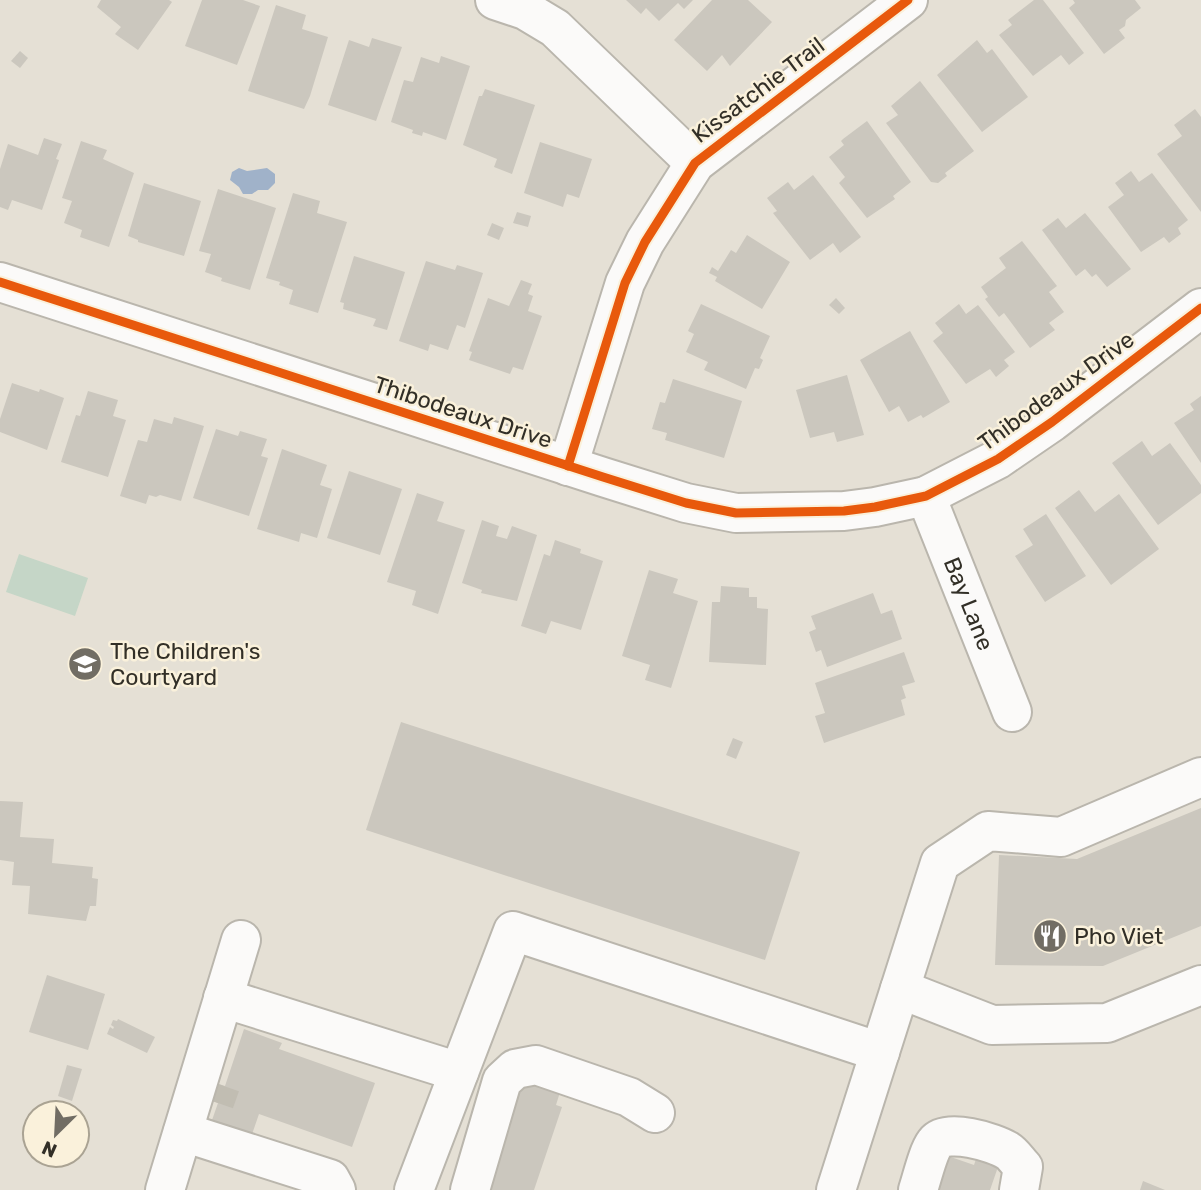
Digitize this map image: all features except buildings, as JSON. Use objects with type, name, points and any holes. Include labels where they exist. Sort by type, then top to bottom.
[{"type":"street","points":[[495,0],[525,10],[555,28],[695,163]]},
{"type":"street","name":"Kissatchie Trail","points":[[568,466],[625,282],[645,242],[695,163],[908,0]]},
{"type":"street","name":"Thibodeaux Drive","points":[[0,282],[568,466],[686,503],[736,513],[844,511],[875,508],[926,496],[998,459],[1052,422],[1201,308]]},
{"type":"street","name":"Bay Lane","points":[[926,496],[1012,712]]},
{"type":"street","points":[[836,1190],[940,863],[988,831],[1061,837],[1201,777]]},
{"type":"street","points":[[414,1190],[513,931],[880,1052]]},
{"type":"street","points":[[193,1135],[223,998],[241,940]]},
{"type":"street","points":[[900,989],[992,1025],[1107,1023],[1201,985]]},
{"type":"street","points":[[223,998],[459,1072]]},
{"type":"street","points":[[165,1190],[218,1094],[238,1030],[250,1018],[265,1011]]},
{"type":"street","points":[[470,1190],[502,1081],[515,1069],[536,1065],[629,1097],[655,1113]]},
{"type":"street","points":[[193,1135],[330,1179],[336,1190]]},
{"type":"street","points":[[918,1190],[934,1143],[944,1136],[954,1135],[986,1142],[1009,1151],[1023,1167],[1019,1190]]},
{"type":"green space","points":[[19,554],[88,578],[75,616],[6,592]]},
{"type":"water","points":[[239,168],[247,171],[267,168],[275,174],[275,183],[268,190],[243,194],[230,180],[232,172]]},
{"type":"tunnel","points":[[215,1102],[221,1085]]},
{"type":"cycle path","points":[[568,466],[625,283],[645,242],[695,163],[908,0]]},
{"type":"cycle path","points":[[0,282],[603,477],[686,503],[736,513],[844,511],[926,496],[998,459],[1052,422],[1201,308]]},
{"type":"place","name":"The Children's Courtyard","points":[[85,664]]},
{"type":"place","name":"Pho Viet","points":[[1050,936]]}]
